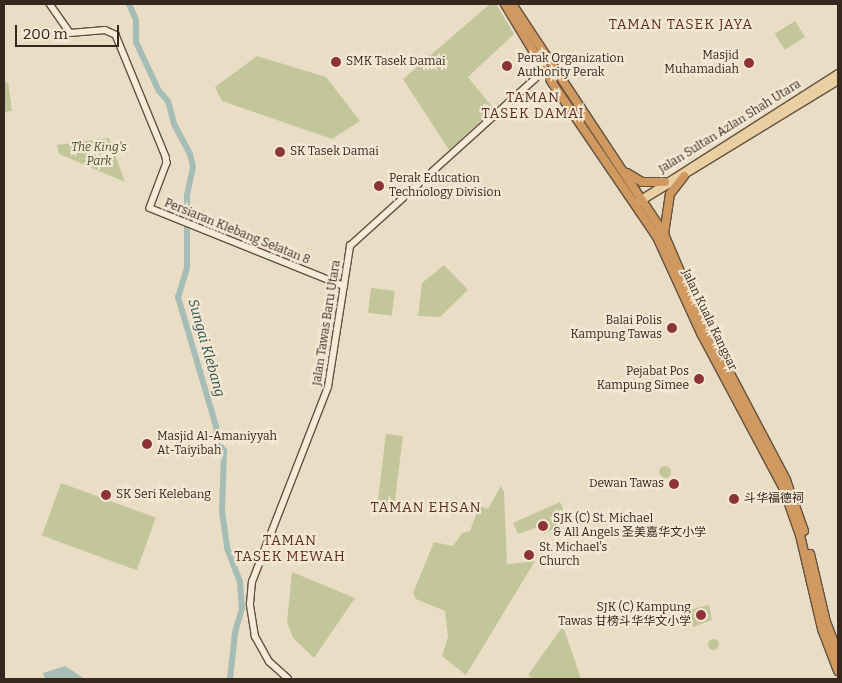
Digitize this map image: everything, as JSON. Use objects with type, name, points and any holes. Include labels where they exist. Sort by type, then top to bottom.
[{"type":"highway","name":"Jalan Kuala Kangsar","points":[[505,4],[544,70],[556,81]]},
{"type":"highway","name":"Jalan Kuala Kangsar","points":[[512,4],[585,130],[664,234],[700,324],[793,510],[817,613],[838,671]]},
{"type":"highway","points":[[522,21],[545,64],[544,70]]},
{"type":"highway","points":[[556,81],[566,88],[567,98],[585,130]]},
{"type":"highway","name":"Jalan Kuala Kangsar","points":[[566,88],[621,169],[640,201],[685,299],[799,509],[821,606],[838,653]]},
{"type":"highway","points":[[621,169],[642,182],[665,182]]},
{"type":"highway","points":[[664,234],[670,194],[684,176]]},
{"type":"highway","points":[[675,259],[686,294],[685,299]]},
{"type":"highway","points":[[680,289],[678,303],[684,304],[700,324]]},
{"type":"main road","name":"Jalan Sultan Azlan Shah Utara","points":[[640,201],[665,182],[838,72]]},
{"type":"main road","name":"Jalan Sultan Azlan Shah Utara","points":[[640,201],[684,176],[838,80]]},
{"type":"main road","points":[[805,101],[810,90],[829,86]]},
{"type":"street","name":"Persiaran Klebang Selatan 8","points":[[50,4],[70,33],[105,30],[116,35],[166,157],[167,163],[150,208],[182,223],[344,286]]},
{"type":"street","name":"Jalan Tawas Baru Utara","points":[[288,679],[270,662],[261,648],[251,615],[252,582],[328,387],[352,243],[544,70]]},
{"type":"green space","points":[[490,4],[496,4],[514,34],[468,77],[494,109],[449,150],[403,79]]},
{"type":"green space","points":[[795,21],[805,37],[785,50],[775,34]]},
{"type":"green space","points":[[257,56],[326,77],[360,121],[332,139],[222,101],[215,87]]},
{"type":"green space","points":[[8,82],[12,111],[4,112],[4,83]]},
{"type":"green space","name":"The King's Park","points":[[109,138],[125,182],[59,154],[57,145]]},
{"type":"green space","points":[[444,265],[468,290],[440,317],[418,316],[422,283]]},
{"type":"green space","points":[[371,288],[395,291],[392,316],[368,313]]},
{"type":"green space","points":[[386,434],[403,436],[394,506],[377,503]]},
{"type":"green space","points":[[665,466],[671,472],[665,478],[659,472]]},
{"type":"green space","points":[[61,483],[156,518],[137,570],[42,536]]},
{"type":"green space","points":[[501,486],[504,492],[507,564],[535,561],[466,675],[442,656],[448,637],[445,611],[416,599],[413,593],[434,542],[453,546],[462,533],[470,531],[479,506],[488,509]]},
{"type":"green space","points":[[560,502],[569,520],[544,534],[540,526],[518,534],[513,523]]},
{"type":"green space","points":[[292,572],[355,598],[314,658],[293,638],[287,622]]},
{"type":"green space","points":[[709,605],[712,620],[693,627],[689,610]]},
{"type":"green space","points":[[563,626],[581,679],[533,679],[528,675]]},
{"type":"green space","points":[[713,638],[719,644],[713,650],[707,644]]},
{"type":"water","points":[[65,666],[85,679],[45,679],[43,673]]},
{"type":"waterway","name":"Sungai Klebang","points":[[129,4],[136,20],[136,42],[159,91],[168,101],[174,124],[190,154],[193,167],[187,196],[187,268],[178,297],[216,426],[218,442],[224,451],[222,511],[227,548],[240,582],[242,608],[235,633],[230,679]]},
{"type":"place","name":"SMK Tasek Damai","points":[[336,62]]},
{"type":"place","name":"Masjid Muhamadiah","points":[[749,63]]},
{"type":"place","name":"Perak Organization Authority Perak","points":[[507,66]]},
{"type":"place","name":"SK Tasek Damai","points":[[280,152]]},
{"type":"place","name":"Perak Education Technology Division","points":[[379,186]]},
{"type":"place","name":"Balai Polis Kampung Tawas","points":[[672,328]]},
{"type":"place","name":"Pejabat Pos Kampung Simee","points":[[699,379]]},
{"type":"place","name":"Masjid Al-Amaniyyah At-Taiyibah","points":[[147,444]]},
{"type":"place","name":"Dewan Tawas","points":[[674,484]]},
{"type":"place","name":"SK Seri Kelebang","points":[[106,495]]},
{"type":"place","name":"斗华福德祠","points":[[734,499]]},
{"type":"place","name":"SJK (C) St. Michael & All Angels 圣美嘉华文小学","points":[[543,526]]},
{"type":"place","name":"St. Michael's Church","points":[[529,555]]},
{"type":"place","name":"SJK (C) Kampung Tawas 甘榜斗华华文小学","points":[[701,615]]},
{"type":"district","name":"TAMAN TASEK JAYA","points":[[681,25]]},
{"type":"district","name":"TAMAN TASEK DAMAI","points":[[533,106]]},
{"type":"district","name":"TAMAN EHSAN","points":[[426,508]]},
{"type":"district","name":"TAMAN TASEK MEWAH","points":[[290,550]]}]
